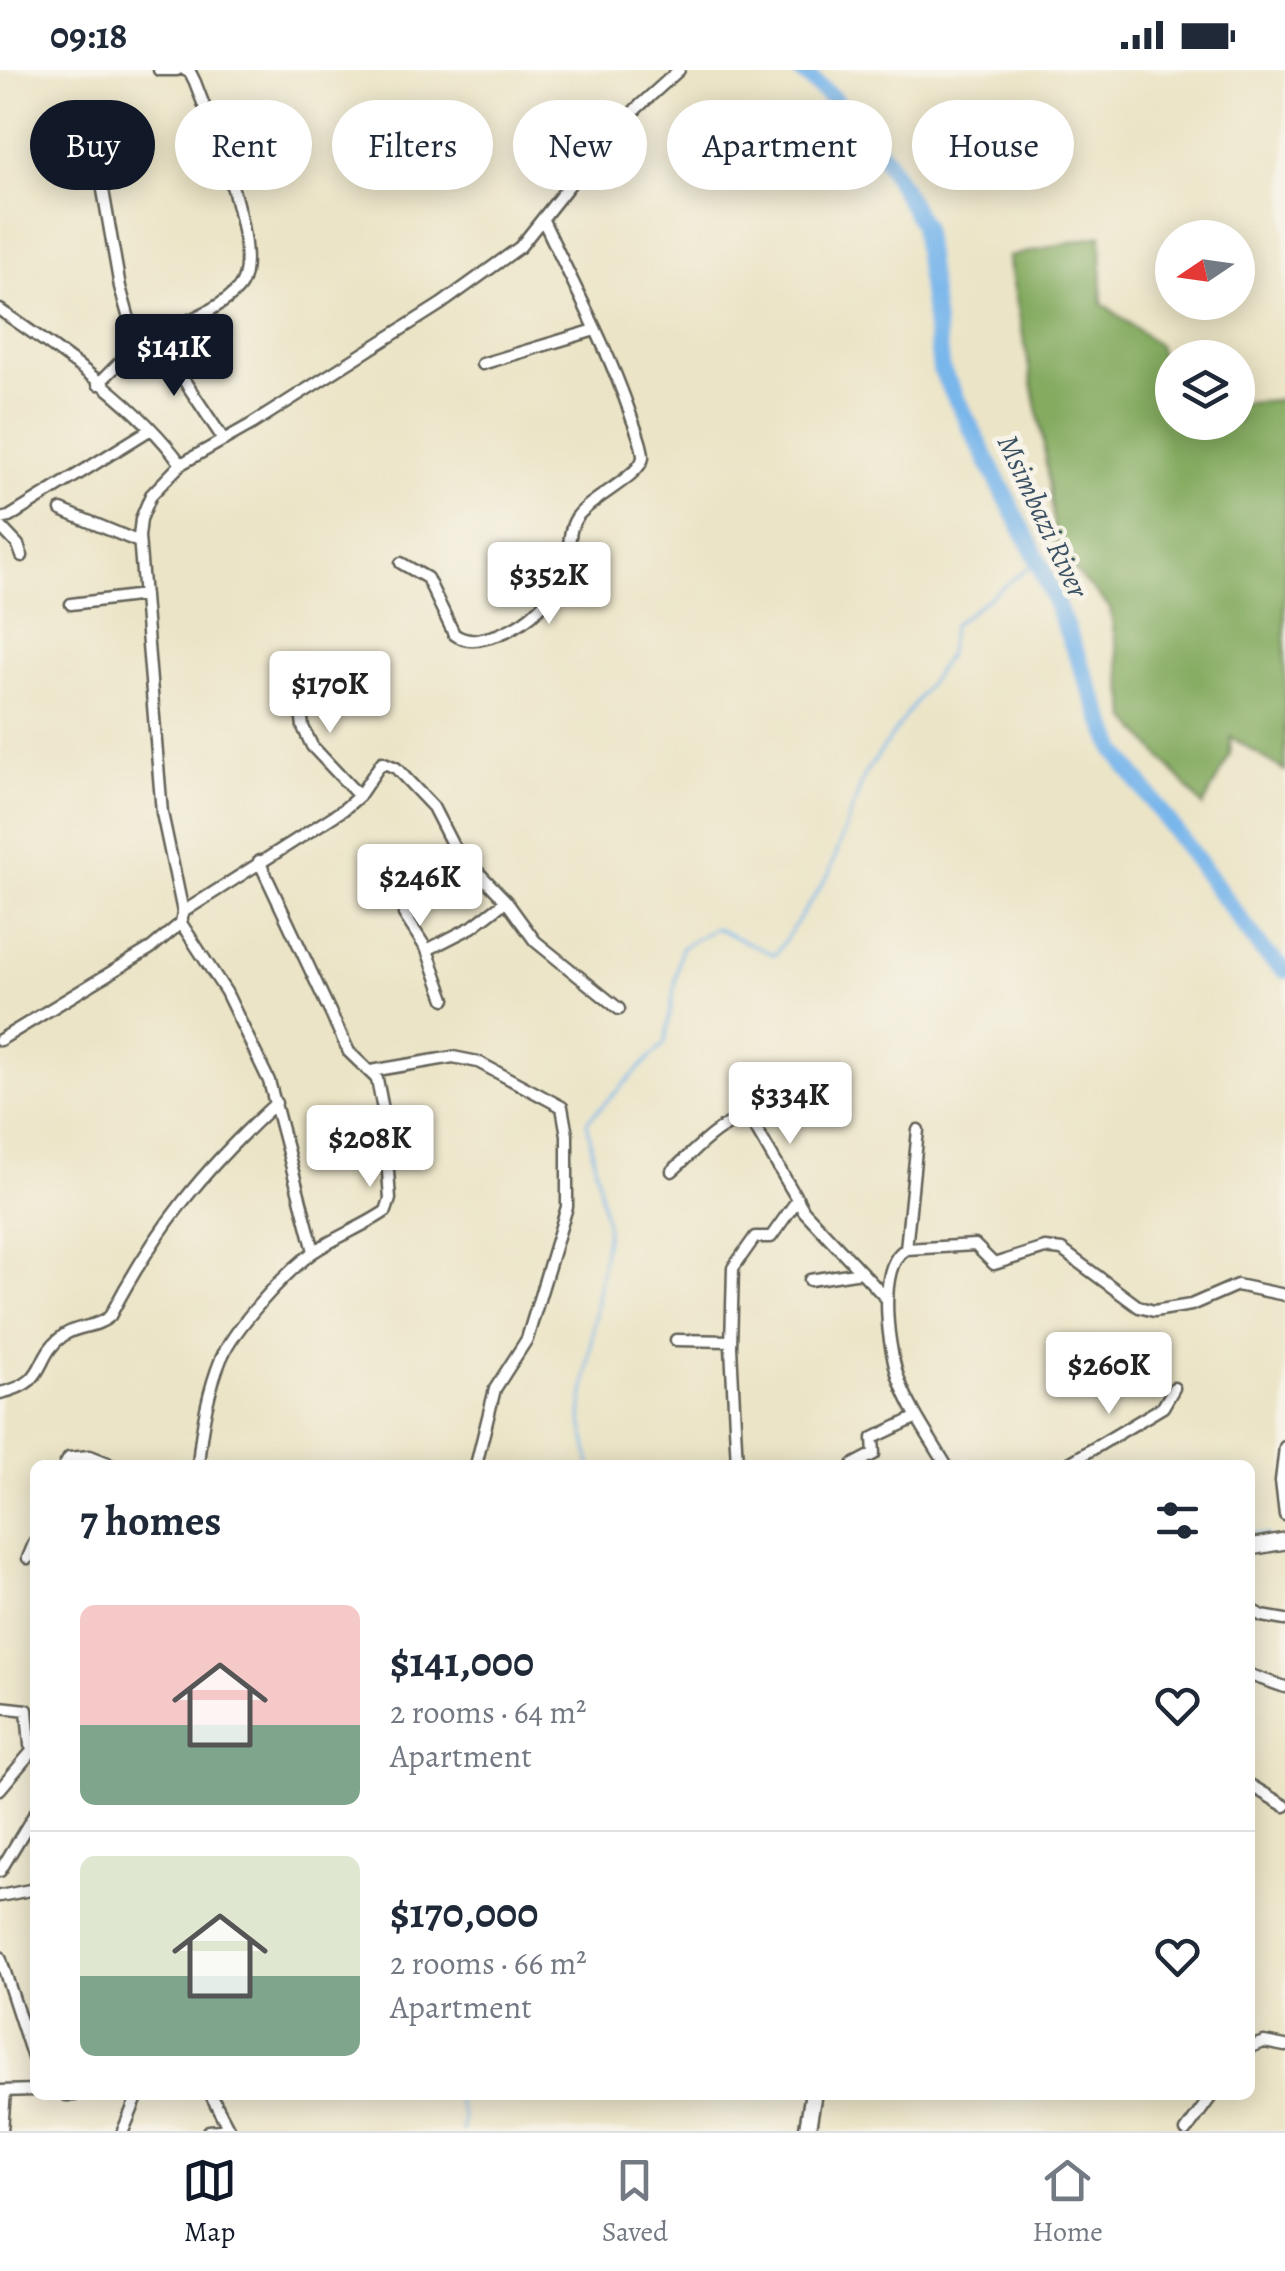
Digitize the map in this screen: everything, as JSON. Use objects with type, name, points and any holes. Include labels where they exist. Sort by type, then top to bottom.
[{"type":"main road","points":[[1255,1547],[1285,1541]]},
{"type":"main road","points":[[807,2131],[812,2100]]},
{"type":"street","points":[[98,384],[137,348],[227,298],[244,282],[247,266],[231,180],[190,72],[159,70]]},
{"type":"street","points":[[314,1252],[269,1080],[226,992],[182,917],[162,813],[140,542],[145,505],[158,485],[181,464],[475,282],[520,247],[598,149],[679,70]]},
{"type":"street","points":[[103,190],[120,287],[137,348]]},
{"type":"street","points":[[401,563],[427,578],[454,634],[470,642],[520,625],[544,604],[566,566],[575,519],[600,494],[633,474],[643,458],[609,354],[542,220]]},
{"type":"street","points":[[0,310],[117,397],[181,464]]},
{"type":"street","points":[[482,364],[596,330]]},
{"type":"street","points":[[155,337],[224,440]]},
{"type":"street","points":[[22,556],[0,522],[150,430]]},
{"type":"street","points":[[61,510],[140,542]]},
{"type":"street","points":[[72,604],[144,595]]},
{"type":"street","points":[[297,677],[304,728],[312,746],[359,796]]},
{"type":"street","points":[[0,1040],[152,948],[182,917],[259,861],[343,810],[359,796],[382,762],[396,768],[434,807],[453,846],[506,901],[535,940],[620,1009]]},
{"type":"street","points":[[199,1460],[209,1398],[222,1356],[259,1305],[314,1252],[386,1211],[390,1184],[377,1079],[349,1052],[259,861]]},
{"type":"street","points":[[445,999],[426,950],[404,914],[469,866]]},
{"type":"street","points":[[426,950],[472,926],[506,901]]},
{"type":"street","points":[[372,1071],[453,1057],[478,1062],[562,1107],[567,1136],[567,1207],[528,1339],[495,1389],[477,1460]]},
{"type":"street","points":[[0,1393],[28,1386],[64,1336],[104,1322],[110,1316],[142,1256],[171,1214],[222,1153],[276,1103]]},
{"type":"street","points":[[672,1171],[727,1126],[750,1118],[812,1221],[885,1298]]},
{"type":"street","points":[[906,1249],[918,1130]]},
{"type":"street","points":[[737,1460],[731,1341],[733,1268],[754,1237],[772,1238],[798,1198]]},
{"type":"street","points":[[943,1460],[898,1379],[885,1298],[892,1264],[898,1253],[906,1249],[975,1245],[994,1264],[1045,1248],[1062,1250],[1139,1308],[1154,1311],[1191,1304],[1237,1285],[1285,1295]]},
{"type":"street","points":[[810,1280],[862,1272]]},
{"type":"street","points":[[676,1340],[731,1341]]},
{"type":"street","points":[[1074,1460],[1163,1407],[1174,1388]]},
{"type":"street","points":[[863,1460],[874,1454],[873,1438],[918,1417]]},
{"type":"street","points":[[1285,1446],[1281,1481],[1285,1516]]},
{"type":"street","points":[[68,1460],[78,1456],[94,1460]]},
{"type":"street","points":[[28,1558],[30,1553]]},
{"type":"street","points":[[1255,1612],[1285,1620]]},
{"type":"street","points":[[1255,1676],[1285,1687]]},
{"type":"street","points":[[30,1705],[30,1731]]},
{"type":"street","points":[[0,1707],[27,1710]]},
{"type":"street","points":[[0,1789],[30,1755]]},
{"type":"street","points":[[1255,1789],[1285,1806]]},
{"type":"street","points":[[0,1871],[30,1821]]},
{"type":"street","points":[[0,1896],[30,1890]]},
{"type":"street","points":[[0,1958],[30,2049]]},
{"type":"street","points":[[1255,2045],[1264,2042],[1285,2046]]},
{"type":"street","points":[[2,2131],[2,2091],[30,2090]]},
{"type":"street","points":[[136,2100],[123,2130],[138,2131]]},
{"type":"street","points":[[208,2131],[230,2130],[214,2100]]},
{"type":"street","points":[[1186,2131],[1208,2100]]},
{"type":"green space","points":[[1101,235],[1102,303],[1155,343],[1155,440],[1255,440],[1255,402],[1285,399],[1285,771],[1231,737],[1230,755],[1203,806],[1128,719],[1110,608],[1057,552],[1043,440],[1008,257]]},
{"type":"waterway","name":"Msimbazi River","points":[[800,70],[831,97],[885,158],[922,225],[941,369],[1038,560],[1116,751],[1264,952],[1285,970]]},
{"type":"waterway","points":[[589,1460],[581,1415],[607,1229],[587,1121],[665,1043],[681,948],[715,928],[775,955],[829,874],[865,774],[947,657],[953,625],[1038,560]]},
{"type":"waterway","points":[[1255,1534],[1268,1536]]},
{"type":"waterway","points":[[458,2100],[463,2116],[462,2131]]}]
